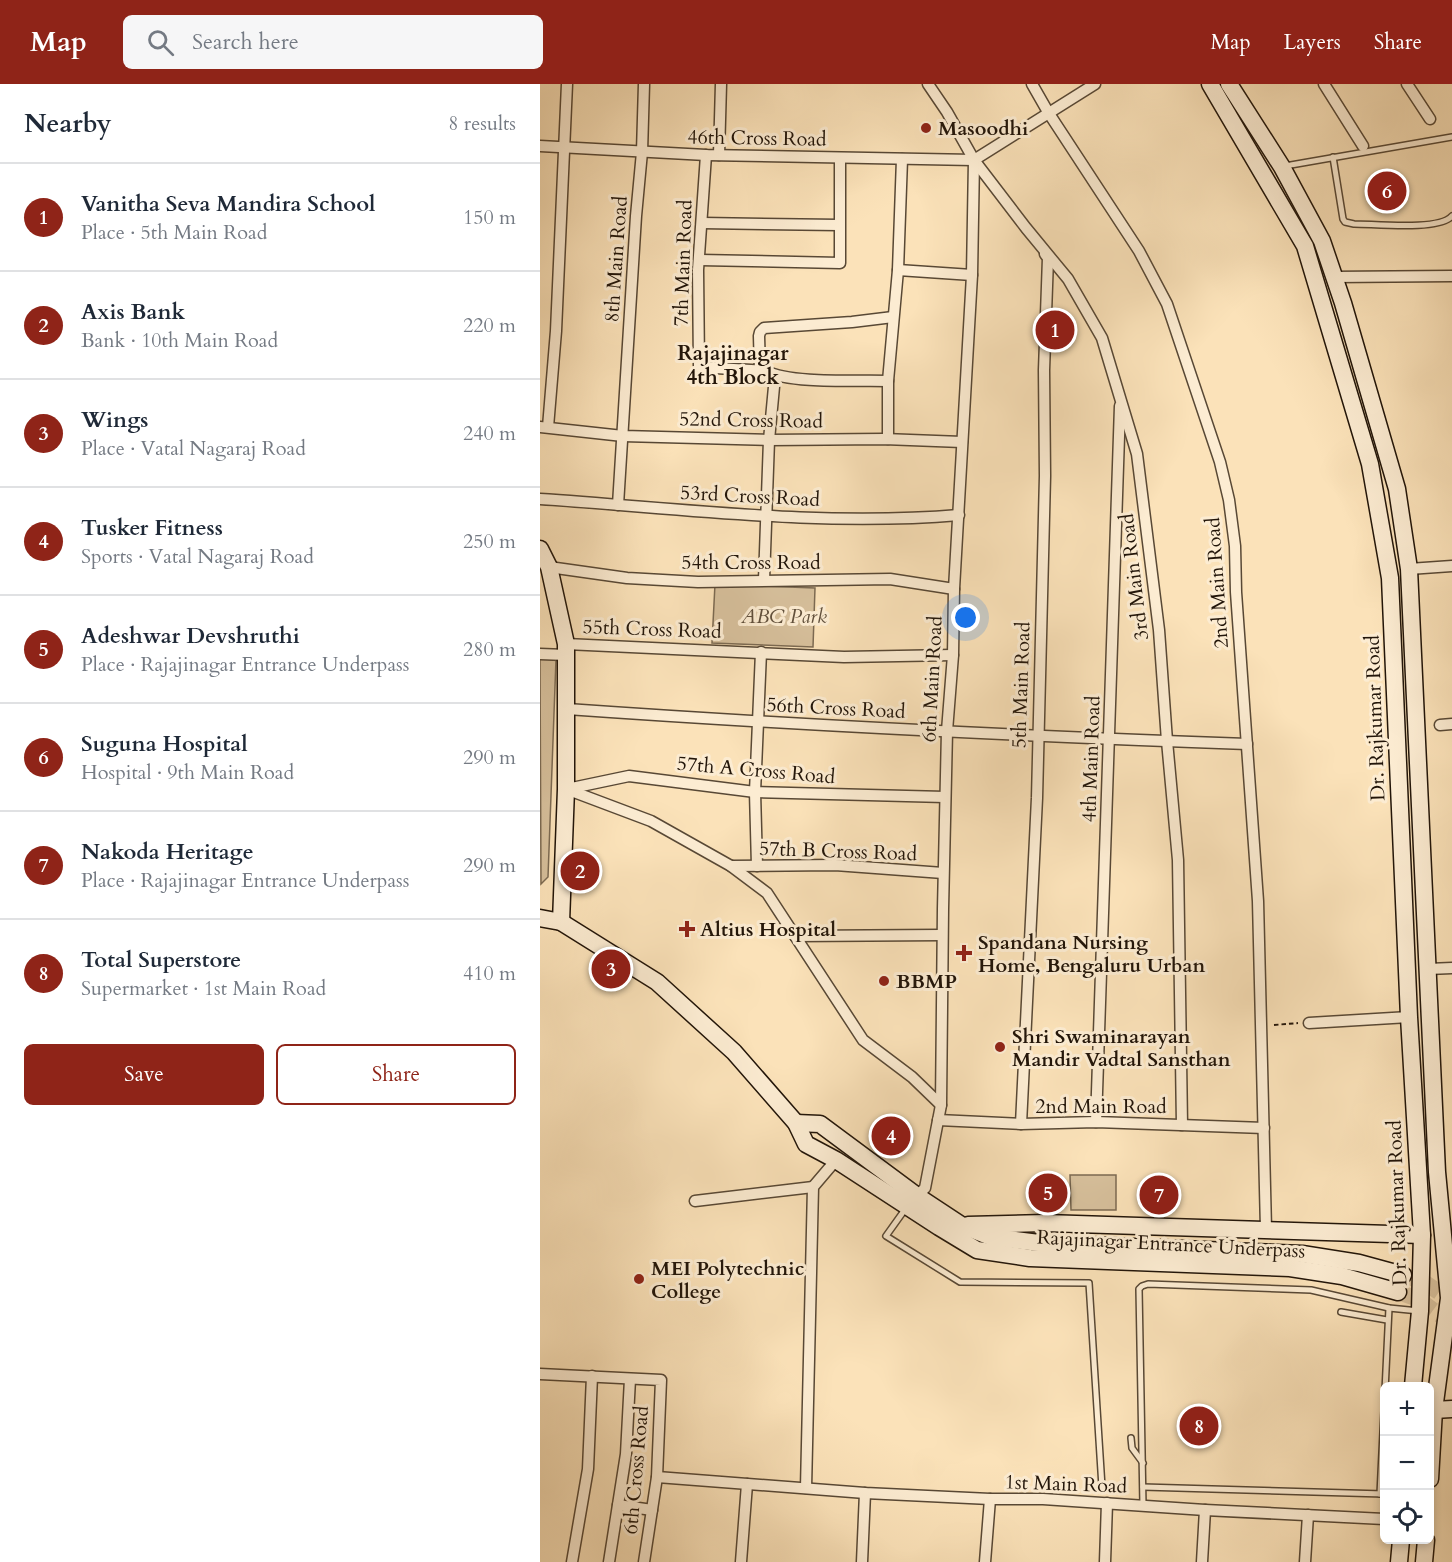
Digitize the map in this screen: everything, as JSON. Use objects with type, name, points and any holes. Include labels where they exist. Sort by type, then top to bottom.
[{"type":"main road","name":"Dr. Rajkumar Road","points":[[1210,84],[1305,246],[1370,464],[1390,578],[1409,1017],[1422,1235],[1420,1311],[1413,1382]]},
{"type":"main road","name":"Dr. Rajkumar Road","points":[[1229,84],[1282,167],[1322,241],[1343,303],[1397,489],[1409,569],[1437,1172],[1442,1217]]},
{"type":"main road","points":[[540,549],[549,567],[566,649],[566,789],[561,922]]},
{"type":"main road","points":[[540,918],[561,922],[657,982],[734,1052],[796,1123],[807,1144],[912,1201]]},
{"type":"main road","points":[[796,1123],[820,1124],[912,1201]]},
{"type":"main road","name":"Rajajinagar Entrance Underpass","points":[[912,1201],[991,1237],[1039,1243],[1275,1252],[1328,1257],[1374,1266],[1403,1275]]},
{"type":"main road","name":"Rajajinagar Entrance Underpass","points":[[912,1201],[977,1250],[1030,1258],[1290,1269],[1342,1276],[1398,1292]]},
{"type":"main road","points":[[1442,1217],[1452,1243]]},
{"type":"main road","points":[[1442,1217],[1450,1298],[1447,1345],[1434,1410],[1452,1408]]},
{"type":"main road","points":[[961,1225],[1046,1223],[1422,1235]]},
{"type":"main road","points":[[1447,1345],[1420,1311],[1450,1298]]},
{"type":"main road","points":[[1400,1562],[1401,1544]]},
{"type":"main road","points":[[1425,1562],[1426,1544]]},
{"type":"street","points":[[544,427],[556,332],[567,84]]},
{"type":"street","name":"8th Main Road","points":[[618,505],[642,152],[644,84]]},
{"type":"street","points":[[719,155],[720,84]]},
{"type":"street","name":"3rd Main Road","points":[[928,84],[974,160],[1042,249],[1068,279],[1102,338],[1137,454],[1159,630],[1178,860],[1182,1125]]},
{"type":"street","name":"2nd Main Road","points":[[1032,84],[1154,277],[1167,304],[1220,462],[1229,500],[1235,546],[1236,592],[1258,901],[1266,1229]]},
{"type":"street","points":[[974,160],[1095,84]]},
{"type":"street","points":[[1324,84],[1364,146]]},
{"type":"street","points":[[1407,84],[1430,119]]},
{"type":"street","name":"46th Cross Road","points":[[540,146],[706,155],[974,160]]},
{"type":"street","name":"7th Main Road","points":[[706,155],[698,270],[699,367],[766,371],[775,376],[888,381]]},
{"type":"street","points":[[700,260],[840,263],[840,158]]},
{"type":"street","points":[[888,440],[888,381],[898,270],[902,159]]},
{"type":"street","name":"6th Main Road","points":[[912,1201],[925,1188],[941,1105],[947,731],[953,655],[954,589],[972,275],[974,160]]},
{"type":"street","points":[[702,223],[839,225]]},
{"type":"street","name":"5th Main Road","points":[[1022,1124],[1037,798],[1046,476],[1044,370],[1048,258],[1042,249]]},
{"type":"street","points":[[898,270],[972,275]]},
{"type":"street","points":[[1333,278],[1452,276]]},
{"type":"street","points":[[760,371],[759,336],[764,328],[893,317]]},
{"type":"street","points":[[764,580],[769,440],[775,376]]},
{"type":"street","name":"4th Main Road","points":[[1096,1122],[1121,397]]},
{"type":"street","name":"52nd Cross Road","points":[[544,427],[623,436],[962,442]]},
{"type":"street","name":"53rd Cross Road","points":[[540,500],[834,518],[918,518],[959,515]]},
{"type":"street","points":[[1409,569],[1452,566]]},
{"type":"street","name":"54th Cross Road","points":[[549,567],[639,578],[698,582],[890,579],[954,589]]},
{"type":"street","name":"55th Cross Road","points":[[540,654],[566,649],[761,652],[844,657],[953,655]]},
{"type":"street","points":[[757,866],[755,792],[761,652]]},
{"type":"street","name":"56th Cross Road","points":[[567,709],[757,722],[1247,744]]},
{"type":"street","points":[[1440,725],[1452,724]]},
{"type":"street","name":"57th A Cross Road","points":[[566,789],[629,776],[755,792],[945,797]]},
{"type":"street","points":[[566,789],[651,821],[731,866],[766,893],[863,1040],[912,1077],[941,1105]]},
{"type":"street","name":"57th B Cross Road","points":[[731,866],[835,865],[943,873]]},
{"type":"street","points":[[795,936],[942,935]]},
{"type":"street","points":[[1428,969],[1452,968]]},
{"type":"street","points":[[1309,1023],[1409,1017]]},
{"type":"street","name":"2nd Main Road","points":[[938,1120],[1022,1124],[1096,1122],[1264,1128]]},
{"type":"street","points":[[806,1488],[813,1187],[836,1160]]},
{"type":"street","points":[[695,1202],[813,1187]]},
{"type":"street","points":[[540,1374],[630,1378],[626,1454],[609,1562]]},
{"type":"street","points":[[572,1562],[588,1469],[592,1377]]},
{"type":"street","name":"6th Cross Road","points":[[630,1378],[661,1380],[657,1477],[644,1562]]},
{"type":"street","name":"1st Main Road","points":[[657,1477],[865,1493],[1043,1499],[1380,1519]]},
{"type":"street","points":[[741,1562],[747,1484]]},
{"type":"street","points":[[862,1562],[865,1493]]},
{"type":"street","points":[[986,1562],[990,1499]]},
{"type":"street","points":[[1106,1562],[1107,1503]]},
{"type":"street","points":[[618,1505],[652,1510]]},
{"type":"street","points":[[1202,1562],[1205,1510]]},
{"type":"street","points":[[1305,1562],[1308,1515]]},
{"type":"lane","points":[[1282,167],[1452,137]]},
{"type":"lane","points":[[1333,157],[1345,222],[1425,225],[1443,223],[1452,216]]},
{"type":"lane","points":[[912,1201],[886,1236],[960,1282],[1089,1283],[1102,1487]]},
{"type":"lane","points":[[1143,1506],[1140,1289],[1142,1286],[1148,1284],[1311,1290],[1389,1308],[1420,1311]]},
{"type":"lane","points":[[1385,1382],[1389,1308]]},
{"type":"lane","points":[[1341,1312],[1388,1320]]},
{"type":"lane","points":[[1382,1490],[1383,1436]]},
{"type":"lane","points":[[1131,1438],[1132,1448],[1143,1463]]},
{"type":"lane","points":[[1143,1487],[1380,1494]]},
{"type":"path","points":[[1262,1026],[1309,1023]]},
{"type":"green space","name":"ABC Park","points":[[715,584],[815,588],[813,647],[712,643]]},
{"type":"green space","points":[[540,659],[556,659],[548,877],[541,884]]},
{"type":"green space","points":[[1070,1175],[1116,1175],[1116,1210],[1071,1210]]},
{"type":"tunnel","points":[[1403,1275],[1424,1282],[1452,1301]]},
{"type":"tunnel","points":[[1398,1292],[1418,1299],[1452,1324]]},
{"type":"place","name":"Masoodhi","points":[[926,128]]},
{"type":"place","name":"Suguna Hospital","points":[[1387,191]]},
{"type":"place","name":"Vanitha Seva Mandira School","points":[[1055,330]]},
{"type":"place","name":"Axis Bank","points":[[580,871]]},
{"type":"place","name":"Altius Hospital","points":[[687,929]]},
{"type":"place","name":"Spandana Nursing Home, Bengaluru Urban","points":[[964,953]]},
{"type":"place","name":"Wings","points":[[611,969]]},
{"type":"place","name":"BBMP","points":[[884,981]]},
{"type":"place","name":"Shri Swaminarayan Mandir Vadtal Sansthan","points":[[1000,1047]]},
{"type":"place","name":"Tusker Fitness","points":[[891,1136]]},
{"type":"place","name":"Adeshwar Devshruthi","points":[[1048,1193]]},
{"type":"place","name":"Nakoda Heritage","points":[[1159,1195]]},
{"type":"place","name":"MEI Polytechnic College","points":[[639,1279]]},
{"type":"place","name":"Total Superstore","points":[[1199,1426]]},
{"type":"district","name":"Rajajinagar 4th Block","points":[[733,365]]}]
